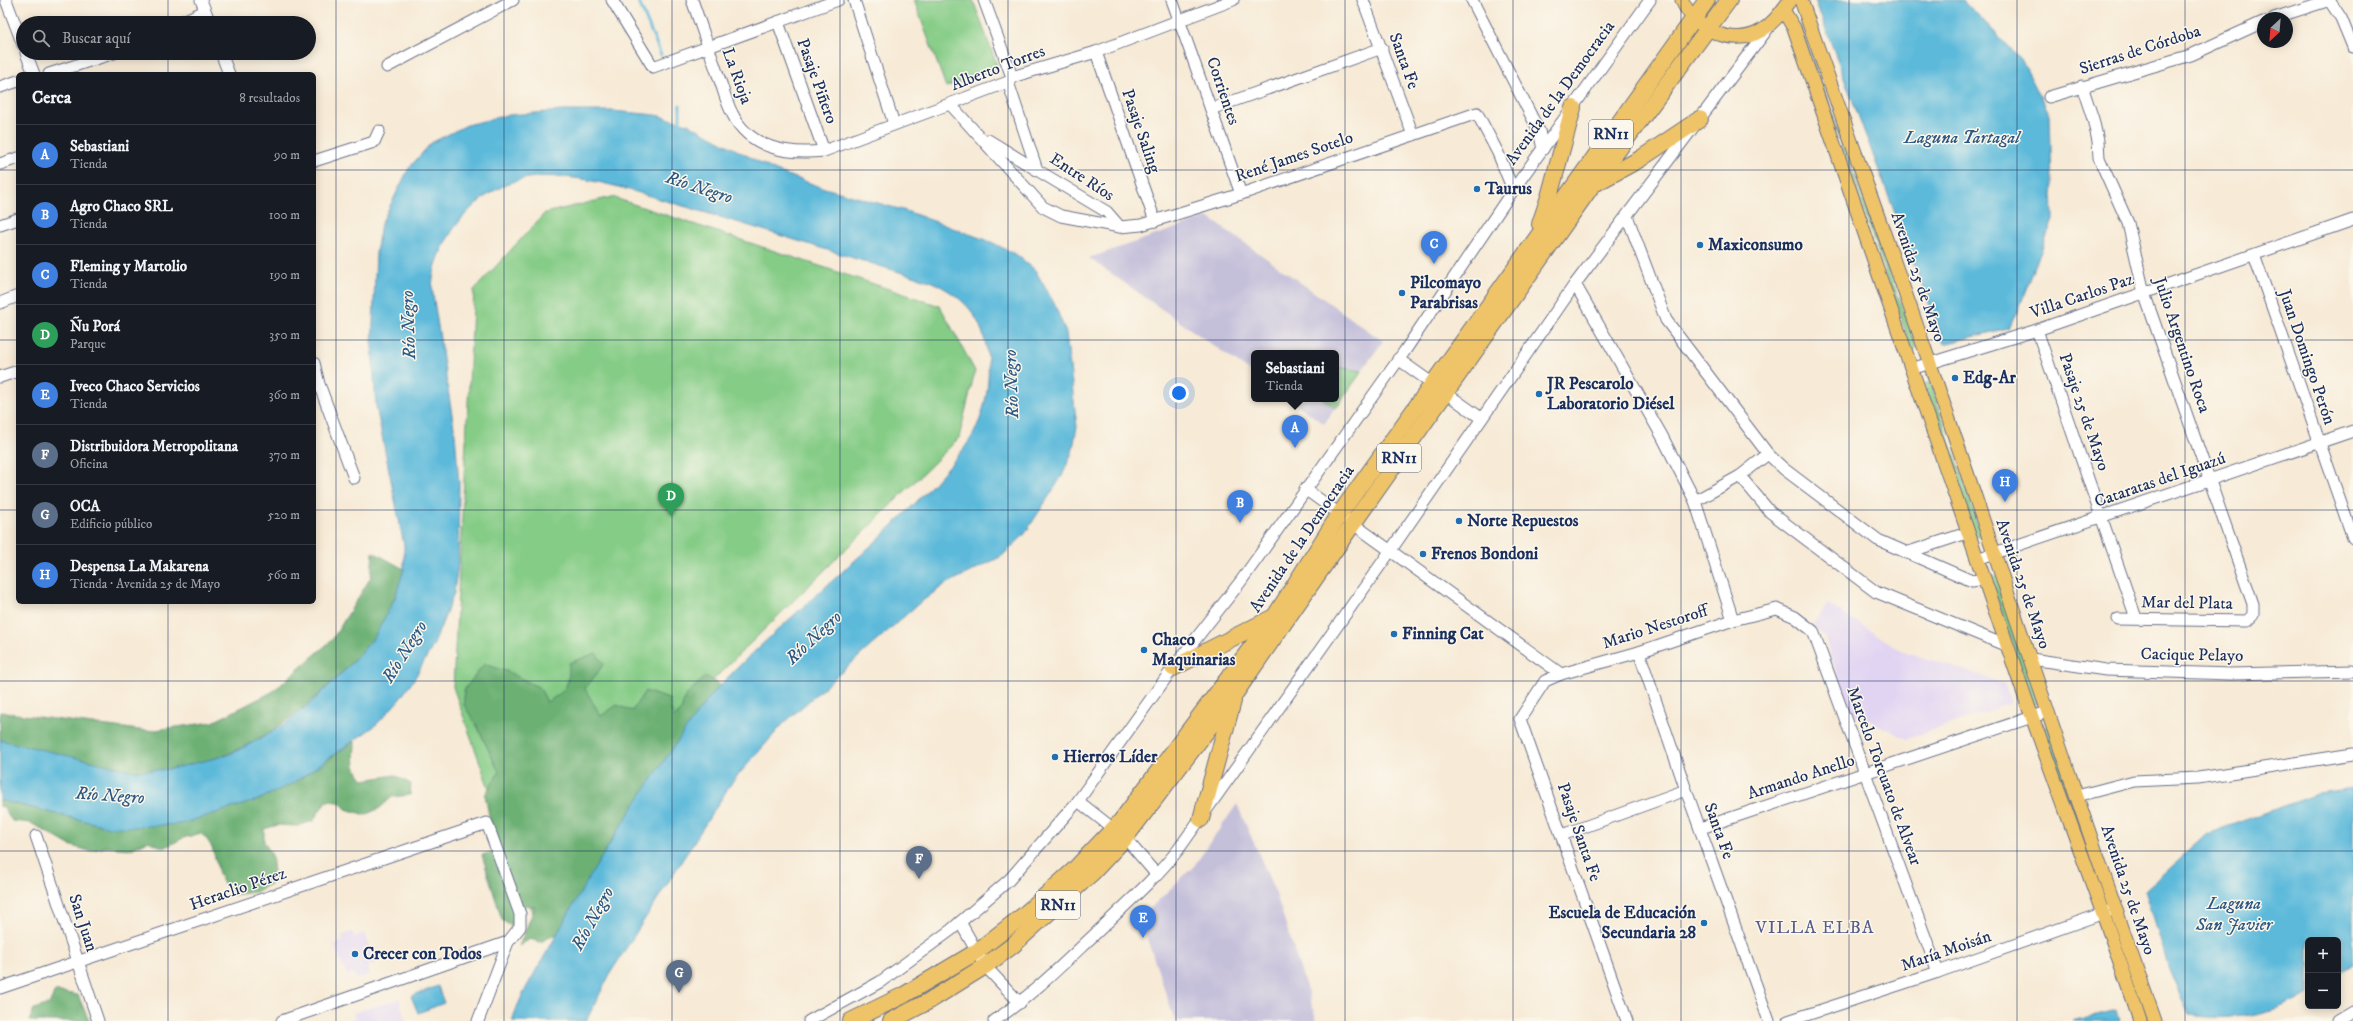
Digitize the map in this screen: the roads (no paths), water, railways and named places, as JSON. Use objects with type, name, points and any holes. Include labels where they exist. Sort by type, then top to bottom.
[{"type":"highway","name":"Avenida de la Democracia","points":[[891,1021],[985,966],[1038,924],[1093,872],[1119,833],[1234,695],[1352,524],[1529,249],[1707,0]]},
{"type":"highway","name":"Avenida de la Democracia","points":[[851,1021],[904,995],[976,952],[1025,914],[1073,871],[1119,833],[1121,821],[1275,616],[1339,515],[1440,387],[1593,184],[1692,47],[1707,30],[1728,0]]},
{"type":"highway","name":"RN11","points":[[1529,249],[1549,197],[1573,108]]},
{"type":"highway","points":[[1593,184],[1640,159],[1700,119]]},
{"type":"highway","points":[[1173,668],[1275,616]]},
{"type":"highway","points":[[1201,819],[1234,695]]},
{"type":"main road","points":[[1682,0],[1693,19],[1707,30],[1734,36],[1750,36],[1773,22],[1786,5]]},
{"type":"main road","name":"Avenida 25 de Mayo","points":[[1801,0],[1929,363],[1993,553],[2031,659],[2047,712],[2077,796],[2140,1021]]},
{"type":"main road","name":"Avenida 25 de Mayo","points":[[1786,5],[1967,533],[1978,559],[2032,717],[2155,1021]]},
{"type":"street","points":[[6,0],[16,27]]},
{"type":"street","points":[[202,0],[207,16]]},
{"type":"street","points":[[387,67],[514,0]]},
{"type":"street","points":[[612,0],[653,66],[708,48],[838,0]]},
{"type":"street","name":"La Rioja","points":[[692,0],[732,114],[744,130],[755,140],[772,148]]},
{"type":"street","points":[[854,0],[894,124]]},
{"type":"street","name":"Entre Ríos","points":[[984,0],[1037,170],[1107,212],[1120,227]]},
{"type":"street","name":"Corrientes","points":[[1172,0],[1241,194]]},
{"type":"street","name":"Alberto Torres","points":[[772,148],[800,153],[824,151],[1010,80],[1096,52],[1234,0]]},
{"type":"street","name":"Santa Fe","points":[[1364,0],[1412,135]]},
{"type":"street","points":[[1472,0],[1539,131],[1543,149]]},
{"type":"street","name":"Avenida de la Democracia","points":[[809,1021],[880,982],[960,922],[1009,880],[1078,801],[1173,668],[1241,581],[1398,359],[1513,190],[1650,0]]},
{"type":"street","points":[[2293,12],[2330,0],[2341,18],[2353,47]]},
{"type":"street","points":[[194,16],[205,11]]},
{"type":"street","name":"Pasaje Piñero","points":[[778,22],[824,151]]},
{"type":"street","points":[[994,1021],[1020,1003],[1157,875],[1201,819],[1391,550],[1575,284],[1773,22]]},
{"type":"street","name":"Sierras de Córdoba","points":[[2048,97],[2191,55],[2257,25]]},
{"type":"street","points":[[1211,109],[1382,48]]},
{"type":"street","name":"Pasaje Saling","points":[[1096,52],[1155,221]]},
{"type":"street","points":[[29,60],[33,72]]},
{"type":"street","points":[[55,72],[92,60]]},
{"type":"street","points":[[224,60],[228,72]]},
{"type":"street","points":[[0,87],[16,82]]},
{"type":"street","name":"Julio Argentino Roca","points":[[2082,86],[2095,127],[2099,158],[2128,223],[2144,293],[2253,604],[2253,615]]},
{"type":"street","name":"Entre Ríos","points":[[950,104],[1043,207],[1061,216],[1120,227]]},
{"type":"street","name":"René James Sotelo","points":[[1120,227],[1141,225],[1241,194],[1477,113],[1495,147],[1513,190]]},
{"type":"street","points":[[316,160],[374,142],[379,131]]},
{"type":"street","points":[[978,135],[1037,170]]},
{"type":"street","points":[[0,164],[16,159]]},
{"type":"street","points":[[1627,216],[1666,320],[1768,454],[1784,469],[1878,540],[1906,554],[1972,581],[1985,579]]},
{"type":"street","points":[[0,225],[16,220]]},
{"type":"street","name":"Villa Carlos Paz","points":[[1911,369],[2037,330],[2353,220]]},
{"type":"street","name":"Juan Domingo Perón","points":[[2254,255],[2318,443],[2353,538]]},
{"type":"street","points":[[1575,284],[1662,436],[1695,501],[1733,620]]},
{"type":"street","points":[[0,303],[16,297]]},
{"type":"street","name":"Pasaje 25 de Mayo","points":[[2037,330],[2136,618]]},
{"type":"street","points":[[1398,359],[1440,387],[1481,418]]},
{"type":"street","points":[[316,371],[319,384],[354,478]]},
{"type":"street","points":[[0,377],[16,372]]},
{"type":"street","name":"Cataratas del Iguazú","points":[[1978,559],[2353,431]]},
{"type":"street","points":[[1695,501],[1740,476],[1768,454]]},
{"type":"street","points":[[1740,476],[1770,512],[1876,592],[2007,646]]},
{"type":"street","points":[[1305,489],[1561,674]]},
{"type":"street","points":[[1906,554],[1967,533]]},
{"type":"street","name":"Mario Nestoroff","points":[[1545,681],[1561,674],[1639,652],[1733,620],[1777,609]]},
{"type":"street","name":"Marcelo Torcuato de Alvear","points":[[1777,609],[1795,617],[1813,631],[1938,972]]},
{"type":"street","name":"Mar del Plata","points":[[2118,619],[2136,618],[2247,621],[2253,615]]},
{"type":"street","name":"Santa Fe","points":[[1639,652],[1686,790],[1701,828],[1769,1021]]},
{"type":"street","name":"Cacique Pelayo","points":[[2031,659],[2106,670],[2231,674],[2353,671]]},
{"type":"street","name":"Pasaje Santa Fe","points":[[1545,681],[1520,719],[1627,1021]]},
{"type":"street","name":"Armando Anello","points":[[1701,828],[1866,774],[2047,712]]},
{"type":"street","points":[[2077,796],[2134,782],[2198,778],[2353,754]]},
{"type":"street","points":[[1562,835],[1686,790]]},
{"type":"street","points":[[1078,801],[1119,833],[1157,875]]},
{"type":"street","name":"Heraclio Pérez","points":[[0,988],[77,960],[487,823],[520,914],[520,927],[508,942]]},
{"type":"street","name":"San Juan","points":[[36,836],[98,1021]]},
{"type":"street","name":"María Moisán","points":[[1788,1021],[1938,972],[2110,911]]},
{"type":"street","points":[[960,922],[985,966],[1020,1003]]},
{"type":"street","points":[[282,1021],[508,942]]},
{"type":"street","points":[[478,1021],[508,942]]},
{"type":"street","points":[[2338,1021],[2353,1012]]},
{"type":"water","name":"Laguna Tartagal","points":[[1815,0],[1963,0],[2021,59],[2050,115],[2053,220],[2018,311],[2008,328],[1944,344]]},
{"type":"water","name":"Río Negro","points":[[563,111],[613,111],[656,115],[688,124],[776,171],[821,187],[906,211],[991,242],[1017,255],[1035,270],[1054,303],[1066,333],[1077,427],[1072,453],[1062,476],[1024,535],[1002,556],[944,585],[917,605],[784,723],[732,782],[611,972],[586,1021],[512,1021],[526,988],[594,870],[646,787],[702,706],[744,661],[899,520],[950,465],[973,435],[980,420],[988,385],[987,349],[975,316],[961,300],[933,282],[712,214],[627,189],[591,181],[573,178],[536,177],[516,181],[498,189],[481,200],[465,214],[452,231],[442,249],[435,268],[432,288],[455,434],[459,484],[458,563],[454,593],[434,644],[413,681],[399,700],[376,725],[295,782],[258,800],[180,824],[109,827],[0,800],[0,740],[134,771],[171,769],[228,755],[258,740],[285,724],[313,701],[353,662],[375,636],[395,598],[404,569],[404,545],[376,406],[372,346],[376,253],[381,224],[409,168],[431,143],[467,125],[508,115]]},
{"type":"water","name":"Laguna San Javier","points":[[2353,788],[2353,964],[2341,972],[2341,937],[2305,937],[2305,995],[2280,1007],[2251,1015],[2235,1017],[2204,1017],[2189,1015],[2169,969],[2145,890],[2207,834],[2319,793]]},
{"type":"water","points":[[438,986],[444,1003],[418,1013],[411,996]]},
{"type":"water","points":[[2117,1010],[2120,1021],[2072,1021]]},
{"type":"waterway","points":[[638,0],[661,55]]},
{"type":"waterway","points":[[680,105],[680,125]]},
{"type":"place","name":"Taurus","points":[[1477,189]]},
{"type":"place","name":"Maxiconsumo","points":[[1700,245]]},
{"type":"place","name":"Fleming y Martolio","points":[[1434,264]]},
{"type":"place","name":"Pilcomayo Parabrisas","points":[[1402,293]]},
{"type":"place","name":"Edg-Ar","points":[[1955,378]]},
{"type":"place","name":"JR Pescarolo Laboratorio Diésel","points":[[1539,394]]},
{"type":"place","name":"Sebastiani","points":[[1295,448]]},
{"type":"place","name":"Despensa La Makarena","points":[[2005,502]]},
{"type":"place","name":"Ñu Porá","points":[[671,516]]},
{"type":"place","name":"Norte Repuestos","points":[[1459,521]]},
{"type":"place","name":"Agro Chaco SRL","points":[[1240,523]]},
{"type":"place","name":"Frenos Bondoni","points":[[1423,554]]},
{"type":"place","name":"Finning Cat","points":[[1394,634]]},
{"type":"place","name":"Chaco Maquinarias","points":[[1144,650]]},
{"type":"place","name":"Hierros Líder","points":[[1055,757]]},
{"type":"place","name":"Distribuidora Metropolitana","points":[[919,879]]},
{"type":"place","name":"Escuela de Educación Secundaria 28","points":[[1704,923]]},
{"type":"place","name":"Iveco Chaco Servicios","points":[[1143,938]]},
{"type":"place","name":"Crecer con Todos","points":[[355,954]]},
{"type":"place","name":"OCA","points":[[679,993]]},
{"type":"district","name":"VILLA ELBA","points":[[1815,928]]}]
